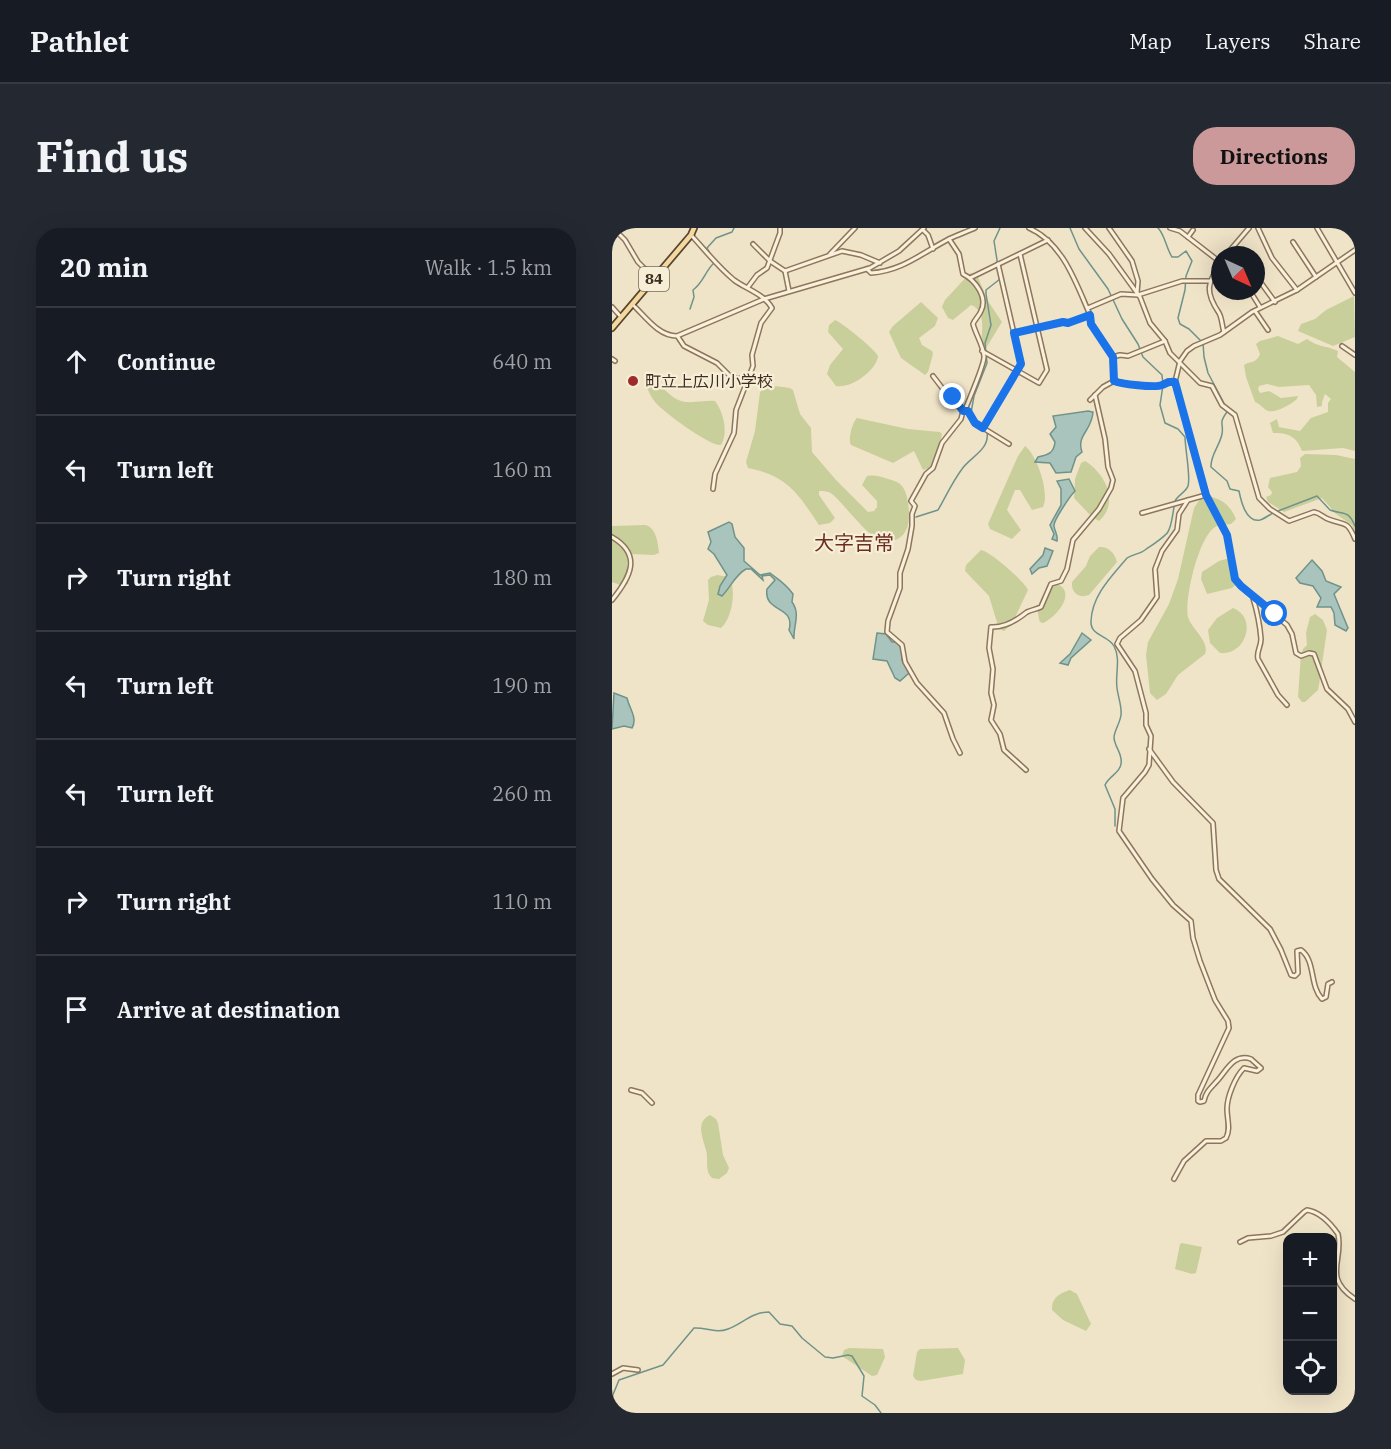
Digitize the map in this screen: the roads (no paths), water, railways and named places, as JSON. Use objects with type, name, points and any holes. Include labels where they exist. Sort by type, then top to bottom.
[{"type":"main road","name":"84","points":[[612,328],[691,235],[693,228]]},
{"type":"street","points":[[612,234],[618,228]]},
{"type":"street","points":[[748,287],[757,275],[767,268],[780,228]]},
{"type":"street","points":[[829,255],[855,228]]},
{"type":"street","points":[[867,269],[871,273],[893,270],[949,239],[975,228]]},
{"type":"street","points":[[1029,228],[1048,240],[1062,256],[1090,315],[1091,324],[1113,357],[1114,381]]},
{"type":"street","points":[[1085,228],[1109,254],[1144,302],[1150,323],[1165,341],[1170,353],[1200,383],[1212,386],[1227,408],[1235,415],[1249,466],[1256,482],[1257,493],[1264,504],[1289,521],[1314,512],[1340,521],[1350,527],[1355,539]]},
{"type":"street","points":[[1109,228],[1132,261],[1138,280],[1138,295]]},
{"type":"street","points":[[1170,228],[1180,231],[1211,256]]},
{"type":"street","points":[[1235,246],[1250,228]]},
{"type":"street","points":[[1258,228],[1272,258],[1297,290]]},
{"type":"street","points":[[1317,228],[1355,293]]},
{"type":"street","points":[[632,304],[663,333],[677,336],[764,299],[880,264],[924,229],[933,249]]},
{"type":"street","points":[[1188,237],[1193,231]]},
{"type":"street","points":[[612,234],[618,233],[625,240],[638,262],[655,278]]},
{"type":"street","points":[[691,235],[735,280],[764,299],[772,308],[760,323],[753,348],[753,366],[736,410],[734,434],[715,474],[713,489]]},
{"type":"street","points":[[949,239],[959,254],[963,274],[970,278],[981,294],[983,304],[981,312],[973,324],[984,359],[961,419],[942,443],[937,452],[935,465],[926,474],[911,501],[915,506],[911,534],[900,573],[900,588],[887,625],[887,632],[904,649],[905,662],[917,683],[944,713],[960,753]]},
{"type":"street","points":[[970,278],[1048,240]]},
{"type":"street","points":[[1293,242],[1316,277]]},
{"type":"street","points":[[753,244],[770,261],[785,271],[789,291]]},
{"type":"street","points":[[1291,251],[1296,248]]},
{"type":"street","points":[[1355,250],[1297,290],[1255,310],[1224,332],[1194,346],[1180,361],[1175,382],[1206,495],[1227,535],[1235,579],[1287,625],[1292,634],[1296,653],[1301,656],[1314,654],[1328,689],[1348,709],[1355,722]]},
{"type":"street","points":[[785,271],[842,251],[861,255],[880,264]]},
{"type":"street","points":[[982,351],[1039,383],[1047,370],[1020,254]]},
{"type":"street","points":[[983,428],[1021,364],[998,264]]},
{"type":"street","points":[[1087,309],[1121,294],[1138,295],[1182,281],[1210,281],[1210,301],[1221,315],[1224,332]]},
{"type":"street","points":[[1265,288],[1275,302]]},
{"type":"street","points":[[1256,300],[1260,308]]},
{"type":"street","points":[[612,307],[621,317]]},
{"type":"street","points":[[1255,310],[1268,330]]},
{"type":"street","points":[[1014,333],[1063,322],[1068,323],[1090,315]]},
{"type":"street","points":[[677,336],[684,346],[719,365],[731,377],[748,380]]},
{"type":"street","points":[[1113,357],[1128,356],[1165,341]]},
{"type":"street","points":[[1342,346],[1355,355]]},
{"type":"street","points":[[933,376],[946,393],[968,411],[975,423],[1009,444]]},
{"type":"street","points":[[1090,400],[1103,387],[1114,381],[1139,386],[1161,386],[1168,381],[1175,382]]},
{"type":"street","points":[[1026,770],[1004,750],[1000,734],[991,720],[994,705],[991,693],[993,669],[989,648],[991,627],[1011,624],[1016,619],[1023,618],[1028,611],[1041,607],[1050,585],[1061,581],[1065,575],[1073,540],[1099,509],[1111,488],[1113,480],[1108,467],[1105,439],[1095,395]]},
{"type":"street","points":[[1142,513],[1206,495]]},
{"type":"street","points":[[1174,1179],[1184,1161],[1206,1141],[1221,1141],[1226,1138],[1229,1131],[1227,1105],[1239,1074],[1244,1068],[1257,1071],[1261,1068],[1251,1059],[1239,1058],[1230,1064],[1205,1093],[1204,1101],[1198,1101],[1198,1095],[1216,1053],[1227,1036],[1229,1024],[1215,1000],[1200,961],[1191,921],[1173,905],[1152,879],[1119,831],[1123,798],[1148,768],[1150,736],[1138,679],[1133,667],[1117,644],[1120,638],[1142,620],[1158,597],[1155,569],[1162,551],[1177,530],[1179,514],[1188,500]]},
{"type":"street","points":[[612,537],[625,547],[632,563],[631,570],[612,600]]},
{"type":"street","points":[[1253,596],[1261,637],[1257,655],[1278,696],[1287,705]]},
{"type":"street","points":[[1149,749],[1173,782],[1213,823],[1216,870],[1219,879],[1270,929],[1291,975],[1298,974],[1296,955],[1301,950],[1307,956],[1313,983],[1322,999],[1326,997],[1328,984],[1332,982]]},
{"type":"street","points":[[631,1090],[642,1093],[652,1103]]},
{"type":"street","points":[[1240,1242],[1246,1238],[1280,1233],[1307,1210],[1313,1211],[1328,1222],[1338,1234],[1335,1270],[1337,1278],[1355,1299]]},
{"type":"street","points":[[612,1374],[623,1368],[638,1370]]},
{"type":"water","points":[[1093,412],[1092,418],[1081,441],[1082,452],[1076,457],[1071,472],[1056,473],[1050,463],[1035,462],[1038,457],[1048,454],[1053,449],[1055,442],[1050,434],[1056,427],[1053,416]]},
{"type":"water","points":[[1069,479],[1075,491],[1054,523],[1057,541],[1052,539],[1054,534],[1050,525],[1061,505],[1061,489],[1057,481]]},
{"type":"water","points":[[729,522],[732,524],[735,537],[744,548],[744,561],[760,575],[770,573],[793,594],[792,602],[796,611],[794,639],[789,630],[788,616],[774,606],[767,597],[767,589],[775,580],[770,575],[762,576],[763,580],[751,569],[746,569],[739,574],[722,596],[718,594],[727,575],[714,554],[708,549],[711,542],[708,532]]},
{"type":"water","points":[[1045,548],[1053,551],[1047,566],[1039,568],[1032,574],[1030,569],[1043,555]]},
{"type":"water","points":[[1312,560],[1322,571],[1326,581],[1341,587],[1334,594],[1348,628],[1346,631],[1335,625],[1331,607],[1317,607],[1321,598],[1313,586],[1300,583],[1296,578]]},
{"type":"water","points":[[877,633],[886,634],[892,642],[897,642],[902,648],[902,660],[909,673],[900,681],[895,678],[887,661],[873,659]]},
{"type":"water","points":[[1082,633],[1091,640],[1071,658],[1068,665],[1060,663],[1070,654]]},
{"type":"water","points":[[614,693],[627,698],[634,717],[632,728],[624,726],[612,729]]},
{"type":"waterway","points":[[618,232],[621,228]]},
{"type":"waterway","points":[[712,257],[707,248],[716,238],[732,232],[734,228]]},
{"type":"waterway","points":[[971,413],[974,396],[987,363],[985,343],[991,325],[986,290],[1000,279],[994,241],[1000,228]]},
{"type":"waterway","points":[[1070,228],[1079,249],[1108,289],[1143,357],[1162,375],[1160,405],[1165,423],[1178,429],[1185,437],[1189,482],[1186,490],[1175,501],[1169,531],[1143,551],[1127,558],[1104,586],[1092,612],[1093,630],[1111,642],[1117,656],[1117,683],[1121,712],[1114,737],[1121,764],[1119,770],[1105,785],[1115,809],[1115,826]]},
{"type":"waterway","points":[[1158,228],[1172,257],[1178,257],[1186,251],[1192,261],[1186,276],[1178,318],[1180,324],[1189,329],[1203,343],[1208,373],[1226,407]]},
{"type":"waterway","points":[[690,309],[694,297],[693,290],[700,284],[714,263]]},
{"type":"waterway","points":[[1227,412],[1222,421],[1222,434],[1211,467],[1227,481],[1230,489],[1239,491],[1245,510],[1251,518],[1260,520],[1273,513]]},
{"type":"waterway","points":[[916,517],[938,510],[962,469],[983,448],[987,432]]},
{"type":"waterway","points":[[1278,511],[1317,496],[1330,510],[1350,517],[1355,526]]},
{"type":"waterway","points":[[612,1397],[619,1380],[663,1365],[694,1328],[724,1330],[757,1314],[769,1312],[780,1324],[792,1326],[802,1338],[825,1357],[852,1356],[864,1376],[862,1396],[875,1405],[881,1413]]},
{"type":"place","name":"町立上広川小学校","points":[[633,381]]},
{"type":"district","name":"大字吉常","points":[[854,543]]}]
